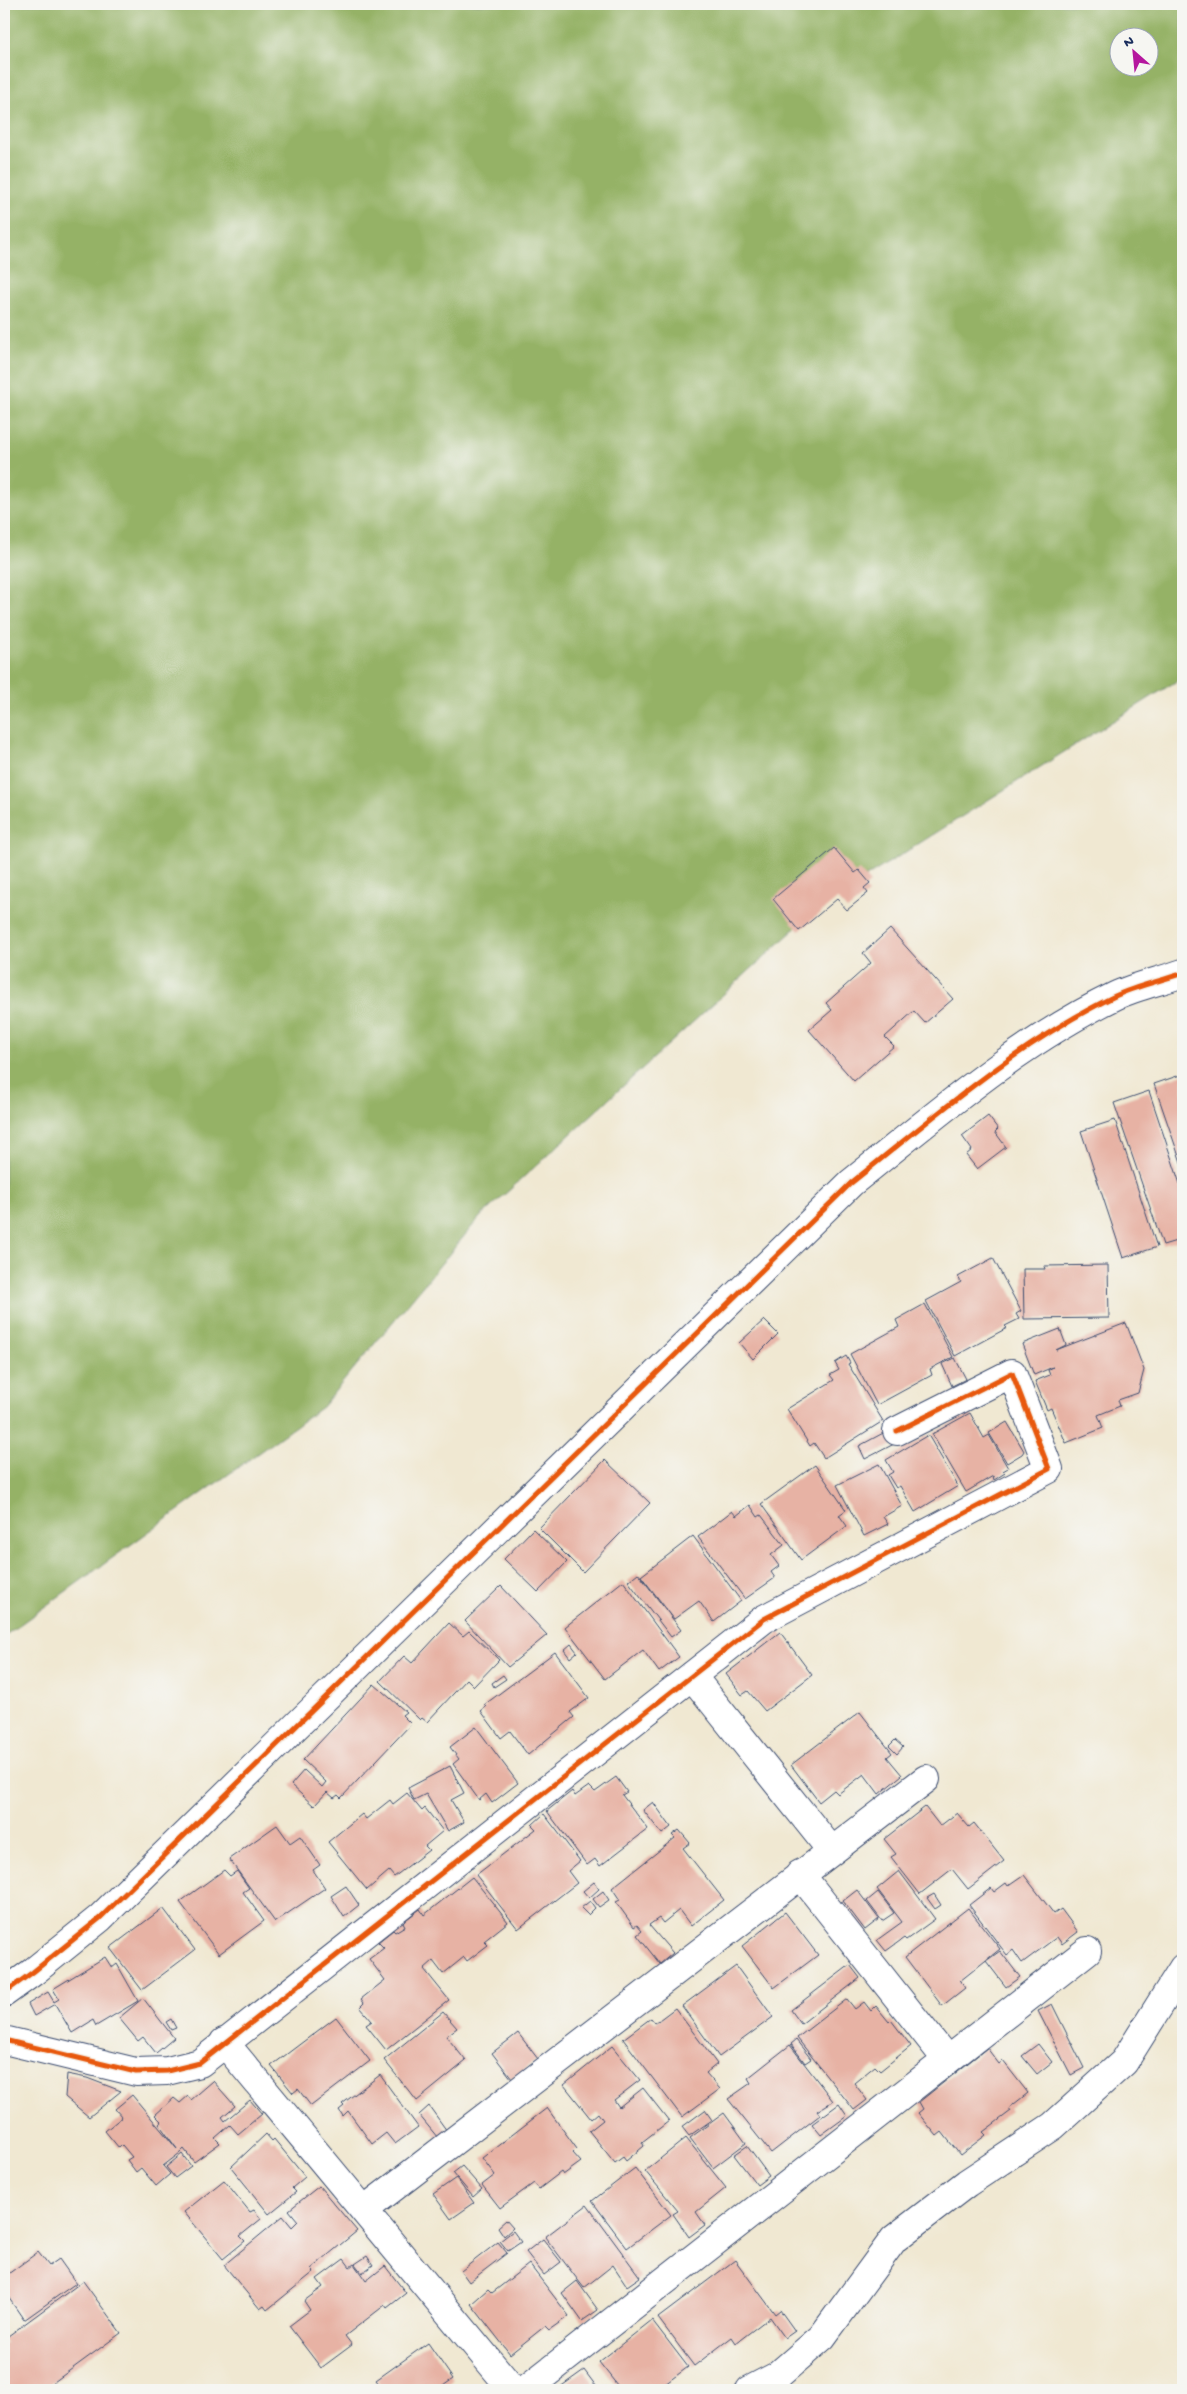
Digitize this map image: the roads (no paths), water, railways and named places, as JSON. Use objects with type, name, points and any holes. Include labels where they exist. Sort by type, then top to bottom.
[{"type":"street","points":[[4,1993],[100,1918],[851,1183],[980,1081],[1048,1034],[1116,996],[1183,973]]},
{"type":"street","points":[[4,2040],[136,2072],[168,2072],[200,2063],[224,2042],[764,1619],[1048,1468],[1012,1373],[897,1431]]},
{"type":"street","points":[[692,1676],[831,1850]]},
{"type":"street","points":[[364,2210],[926,1779]]},
{"type":"street","points":[[800,1874],[946,2060]]},
{"type":"street","points":[[525,2390],[1087,1951]]},
{"type":"street","points":[[750,2390],[777,2376],[822,2337],[894,2240],[967,2183],[1052,2126],[1124,2062],[1171,1990],[1183,1968]]},
{"type":"street","points":[[224,2042],[513,2390]]}]
